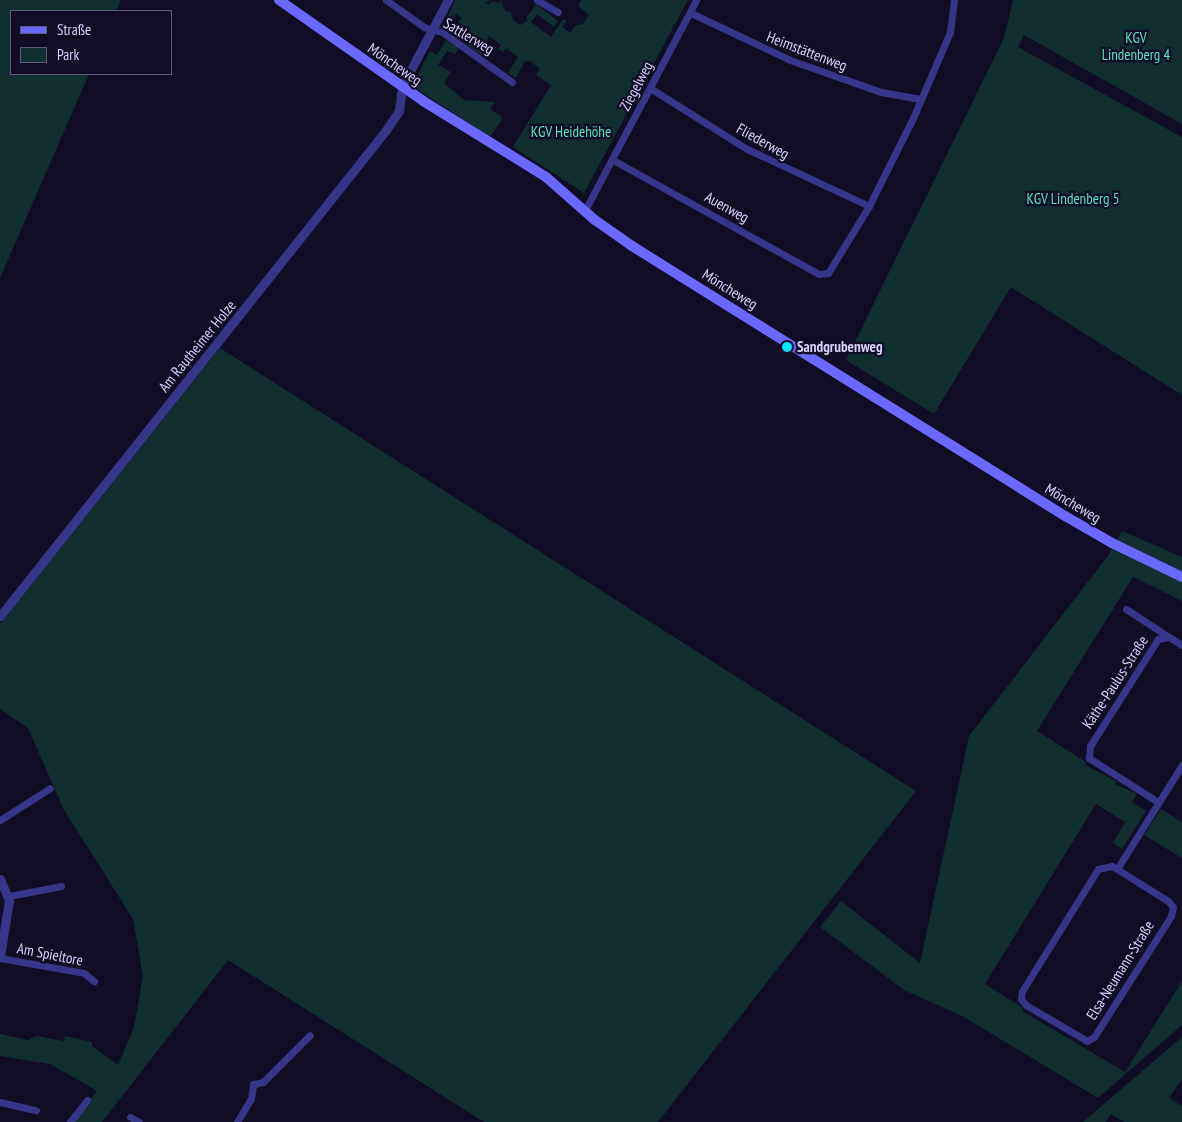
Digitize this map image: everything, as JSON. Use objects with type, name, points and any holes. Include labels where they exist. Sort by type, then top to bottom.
[{"type":"main road","name":"Möncheweg","points":[[280,0],[402,86],[546,177],[585,210],[648,256],[1057,511],[1112,543],[1182,577]]},
{"type":"street","name":"Sattlerweg","points":[[386,0],[424,27],[434,30],[506,75],[512,82]]},
{"type":"street","points":[[402,86],[434,30],[448,0]]},
{"type":"street","points":[[537,0],[558,12]]},
{"type":"street","name":"Ziegelweg","points":[[585,210],[691,13],[696,0]]},
{"type":"street","points":[[869,206],[913,118],[919,99],[950,32],[952,1]]},
{"type":"street","name":"Heimstättenweg","points":[[691,13],[790,60],[881,92],[919,99]]},
{"type":"street","name":"Am Rautheimer Holze","points":[[0,616],[386,130],[399,112],[402,86]]},
{"type":"street","name":"Fliederweg","points":[[650,88],[747,149],[869,206]]},
{"type":"street","name":"Auenweg","points":[[613,160],[819,274],[828,273],[869,206]]},
{"type":"street","name":"Käthe-Paulus-Straße","points":[[1126,609],[1182,645]]},
{"type":"street","name":"Käthe-Paulus-Straße","points":[[1158,802],[1089,758],[1090,746],[1158,639],[1169,637]]},
{"type":"street","points":[[1117,869],[1182,765]]},
{"type":"street","points":[[0,820],[50,788]]},
{"type":"street","name":"Elsa-Neumann-Straße","points":[[1112,866],[1117,869],[1173,907],[1171,916],[1094,1037],[1088,1042],[1026,1006],[1021,999],[1022,990],[1098,869],[1112,866]]},
{"type":"street","points":[[0,879],[9,896],[0,958]]},
{"type":"street","points":[[9,896],[61,886]]},
{"type":"street","name":"Am Spieltore","points":[[0,958],[84,973],[94,980]]},
{"type":"street","points":[[237,1122],[251,1099],[253,1084],[263,1082],[310,1035]]},
{"type":"street","points":[[70,1122],[87,1100]]},
{"type":"street","points":[[0,1102],[36,1110]]},
{"type":"street","points":[[130,1117],[139,1122]]},
{"type":"green space","points":[[0,0],[121,0],[116,10],[10,10],[10,75],[89,75],[0,278]]},
{"type":"green space","name":"KGV Heidehöhe","points":[[455,0],[489,0],[486,3],[489,5],[492,1],[499,4],[501,0],[505,11],[511,12],[513,20],[521,25],[528,20],[526,18],[536,4],[558,21],[554,27],[537,14],[531,22],[551,37],[563,19],[567,21],[562,27],[570,33],[576,25],[583,24],[589,15],[578,6],[581,0],[688,0],[584,193],[513,147],[551,85],[536,75],[540,69],[530,61],[525,61],[516,78],[508,73],[518,57],[506,48],[503,52],[498,49],[501,45],[489,36],[482,49],[486,52],[483,56],[462,42],[470,45],[475,37],[463,25],[460,28],[456,25],[462,18],[456,14],[445,31],[442,29]]},
{"type":"green space","name":"KGV Lindenberg 5","points":[[1013,0],[1182,0],[1182,124],[1024,35],[1018,47],[1182,137],[1182,395],[1011,287],[934,414],[846,360],[1004,38]]},
{"type":"green space","points":[[446,40],[459,48],[455,54],[447,51],[438,65],[451,72],[444,83],[464,100],[495,102],[490,109],[503,118],[490,137],[415,88],[414,82],[430,51],[437,55]]},
{"type":"green space","points":[[220,348],[916,791],[658,1122],[484,1122],[228,960],[102,1122],[73,1122],[97,1091],[50,1064],[0,1056],[0,1034],[28,1040],[36,1036],[64,1041],[65,1036],[92,1042],[92,1046],[118,1065],[134,1027],[143,976],[133,919],[64,810],[28,728],[0,709],[0,624]]},
{"type":"green space","points":[[1122,531],[1182,557],[1182,601],[1133,577],[1037,731],[1086,762],[1085,765],[1116,781],[1115,784],[1137,794],[1132,802],[1146,811],[1122,849],[1113,843],[1125,822],[1096,804],[985,984],[1023,1008],[1022,1011],[1125,1072],[1182,981],[1182,1025],[1098,1098],[964,1017],[904,990],[820,927],[841,901],[920,963],[969,736],[1107,557]]},
{"type":"green space","points":[[1161,809],[1182,822],[1182,858],[1144,835]]},
{"type":"green space","points":[[1182,1037],[1182,1079],[1169,1098],[1182,1106],[1182,1122],[1124,1122],[1111,1114],[1106,1122],[1083,1122]]},
{"type":"place","name":"Sandgrubenweg","points":[[787,347]]},
{"type":"park label","name":"KGV Lindenberg 4","points":[[1136,46]]}]
